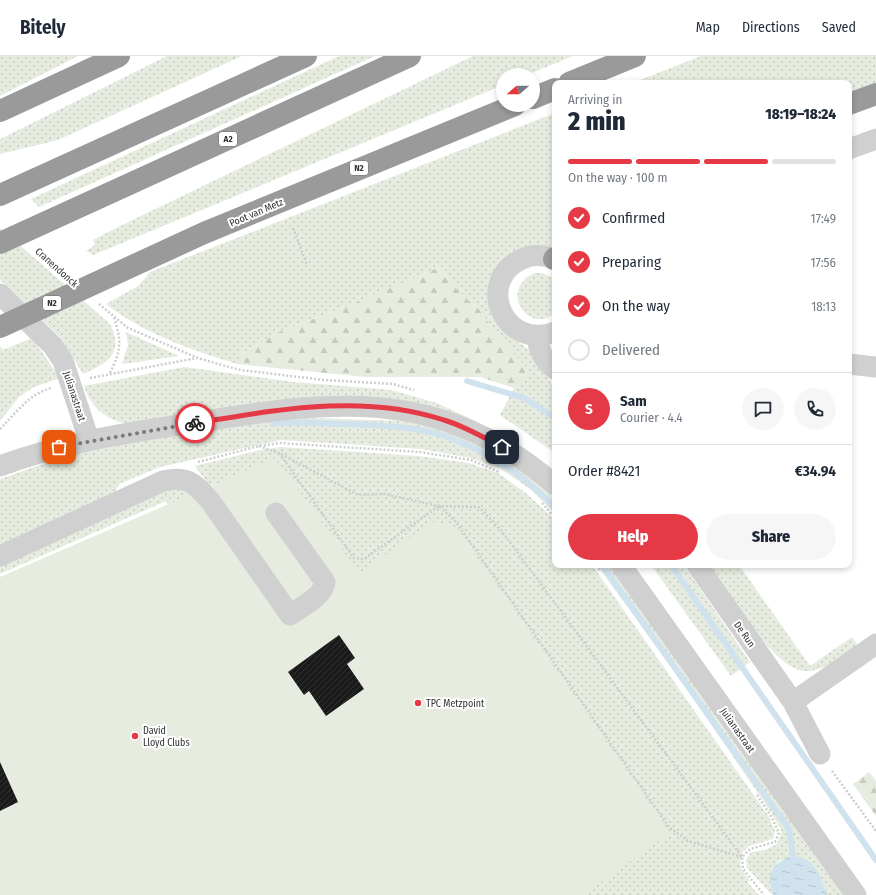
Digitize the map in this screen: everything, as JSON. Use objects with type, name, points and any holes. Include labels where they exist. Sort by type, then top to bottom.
[{"type":"highway","points":[[0,111],[120,56]]},
{"type":"highway","points":[[6,193],[306,56]]},
{"type":"highway","name":"A2","points":[[0,243],[410,56]]},
{"type":"highway","points":[[576,80],[635,56]]},
{"type":"highway","points":[[540,95],[552,90]]},
{"type":"highway","points":[[852,103],[876,94]]},
{"type":"highway","name":"Poot van Metz","points":[[0,327],[218,227],[498,112]]},
{"type":"street","points":[[852,148],[876,139]]},
{"type":"street","points":[[552,258],[542,255],[524,258],[508,268],[499,284],[498,302],[505,319],[519,331],[546,334],[540,352],[546,363],[552,367]]},
{"type":"street","name":"Julianastraat","points":[[0,294],[53,346],[63,361],[89,440]]},
{"type":"street","points":[[852,364],[876,367]]},
{"type":"street","points":[[0,466],[44,450],[89,440],[274,410],[334,405],[383,407],[426,414],[446,420],[474,433],[523,460],[552,483]]},
{"type":"street","points":[[0,556],[163,481],[177,478],[197,486],[211,502],[290,615],[321,592],[325,587],[325,582],[276,513]]},
{"type":"street","name":"Julianastraat","points":[[623,568],[856,895]]},
{"type":"street","name":"De Run","points":[[699,568],[793,702],[820,754]]},
{"type":"street","points":[[793,702],[876,644]]},
{"type":"path","points":[[293,228],[307,265]]},
{"type":"path","name":"Cranendonck","points":[[34,246],[68,277]]},
{"type":"path","points":[[97,302],[128,328],[198,358],[110,374],[120,348],[120,337],[114,317]]},
{"type":"path","points":[[194,463],[209,461],[259,446],[280,443],[420,452],[471,460],[504,474]]},
{"type":"path","points":[[259,446],[279,453],[358,495],[384,494],[439,506],[479,507],[501,530],[742,857],[743,869],[764,895]]},
{"type":"path","points":[[279,453],[354,558],[364,559],[439,506]]},
{"type":"path","points":[[539,501],[552,515]]},
{"type":"path","points":[[439,506],[456,522],[669,827],[688,841],[742,857]]},
{"type":"path","points":[[598,568],[605,578]]},
{"type":"path","points":[[820,754],[876,831]]},
{"type":"path","points":[[742,857],[750,849],[775,842],[779,833],[771,816],[754,790]]},
{"type":"green space","points":[[0,56],[78,56],[0,96]]},
{"type":"green space","points":[[167,56],[242,56],[58,140],[0,154],[0,139]]},
{"type":"green space","points":[[339,56],[375,56],[39,207],[31,199]]},
{"type":"green space","points":[[473,56],[573,56],[540,70],[540,68],[496,68],[496,88],[93,255],[86,251],[95,245],[93,240]]},
{"type":"green space","points":[[701,56],[876,56],[876,84],[852,93],[852,80],[640,80]]},
{"type":"green space","points":[[552,114],[552,246],[506,261],[505,332],[532,352],[552,384],[552,451],[500,415],[514,388],[519,386],[508,348],[494,332],[481,311],[460,293],[440,267],[345,307],[279,332],[241,354],[237,364],[169,340],[136,324],[106,304],[138,286],[150,272]]},
{"type":"green space","points":[[0,228],[110,324],[114,334],[115,343],[111,356],[106,361],[83,374],[60,337],[0,280]]},
{"type":"green space","points":[[440,267],[460,293],[481,311],[494,332],[531,372],[519,386],[514,388],[480,377],[365,377],[237,364],[241,354],[279,332],[345,307]]},
{"type":"green space","points":[[535,273],[542,273],[552,278],[552,315],[545,319],[536,319],[527,315],[521,308],[518,299],[518,289],[524,280]]},
{"type":"green space","points":[[126,332],[179,356],[122,364],[128,345]]},
{"type":"green space","points":[[32,338],[60,378],[34,387],[19,397],[0,421],[0,346],[3,350]]},
{"type":"green space","points":[[184,367],[294,382],[391,390],[437,403],[473,420],[433,407],[124,423],[110,418],[99,410],[90,400],[84,386]]},
{"type":"green space","points":[[291,417],[401,421],[453,434],[489,450],[522,472],[552,496],[552,511],[530,489],[501,469],[471,458],[421,449],[281,440],[160,467],[119,484],[113,496],[0,546],[0,479],[65,456],[145,440]]},
{"type":"green space","points":[[281,447],[419,456],[469,463],[498,473],[526,493],[552,517],[552,568],[594,568],[769,817],[775,831],[773,839],[749,846],[740,855],[741,869],[750,881],[747,882],[759,895],[571,895],[347,591],[220,500],[195,466],[260,450]]},
{"type":"green space","points":[[275,458],[359,573],[433,522],[456,527],[670,833],[583,895],[0,895],[0,577]]},
{"type":"green space","points":[[168,489],[183,489],[195,497],[257,711],[166,501],[0,574],[0,564]]},
{"type":"green space","points":[[599,568],[612,568],[845,895],[828,895],[815,867],[780,860],[772,870],[770,884],[772,895],[747,868],[746,860],[751,852],[765,850],[777,844],[782,832],[772,814],[689,692]]},
{"type":"green space","points":[[653,568],[686,568],[750,662],[731,676]]},
{"type":"green space","points":[[711,568],[741,568],[810,666],[852,637],[859,647],[820,669],[806,671],[794,668],[780,658],[766,644],[739,610]]},
{"type":"green space","points":[[869,772],[876,781],[876,816],[853,784]]},
{"type":"water","points":[[793,856],[801,858],[812,864],[816,869],[828,895],[773,895],[770,881],[772,870],[780,862]]},
{"type":"building","points":[[339,635],[355,658],[347,664],[364,689],[326,716],[309,691],[304,695],[288,672]]},
{"type":"building","points":[[0,762],[18,802],[0,811]]},
{"type":"waterway","points":[[467,381],[524,398],[552,416]]},
{"type":"waterway","points":[[272,424],[306,422],[380,426],[420,430],[444,436],[475,449],[504,465],[531,485],[552,505]]},
{"type":"waterway","points":[[604,568],[789,829],[793,856]]},
{"type":"waterway","points":[[673,568],[876,860]]},
{"type":"way so far","points":[[59,447],[89,440],[195,423]]},
{"type":"place","name":"TPC Metzpoint","points":[[418,703]]},
{"type":"place","name":"David Lloyd Clubs","points":[[135,736]]},
{"type":"route","points":[[195,423],[274,410],[306,407],[334,405],[383,407],[426,414],[446,420],[502,447]]}]
